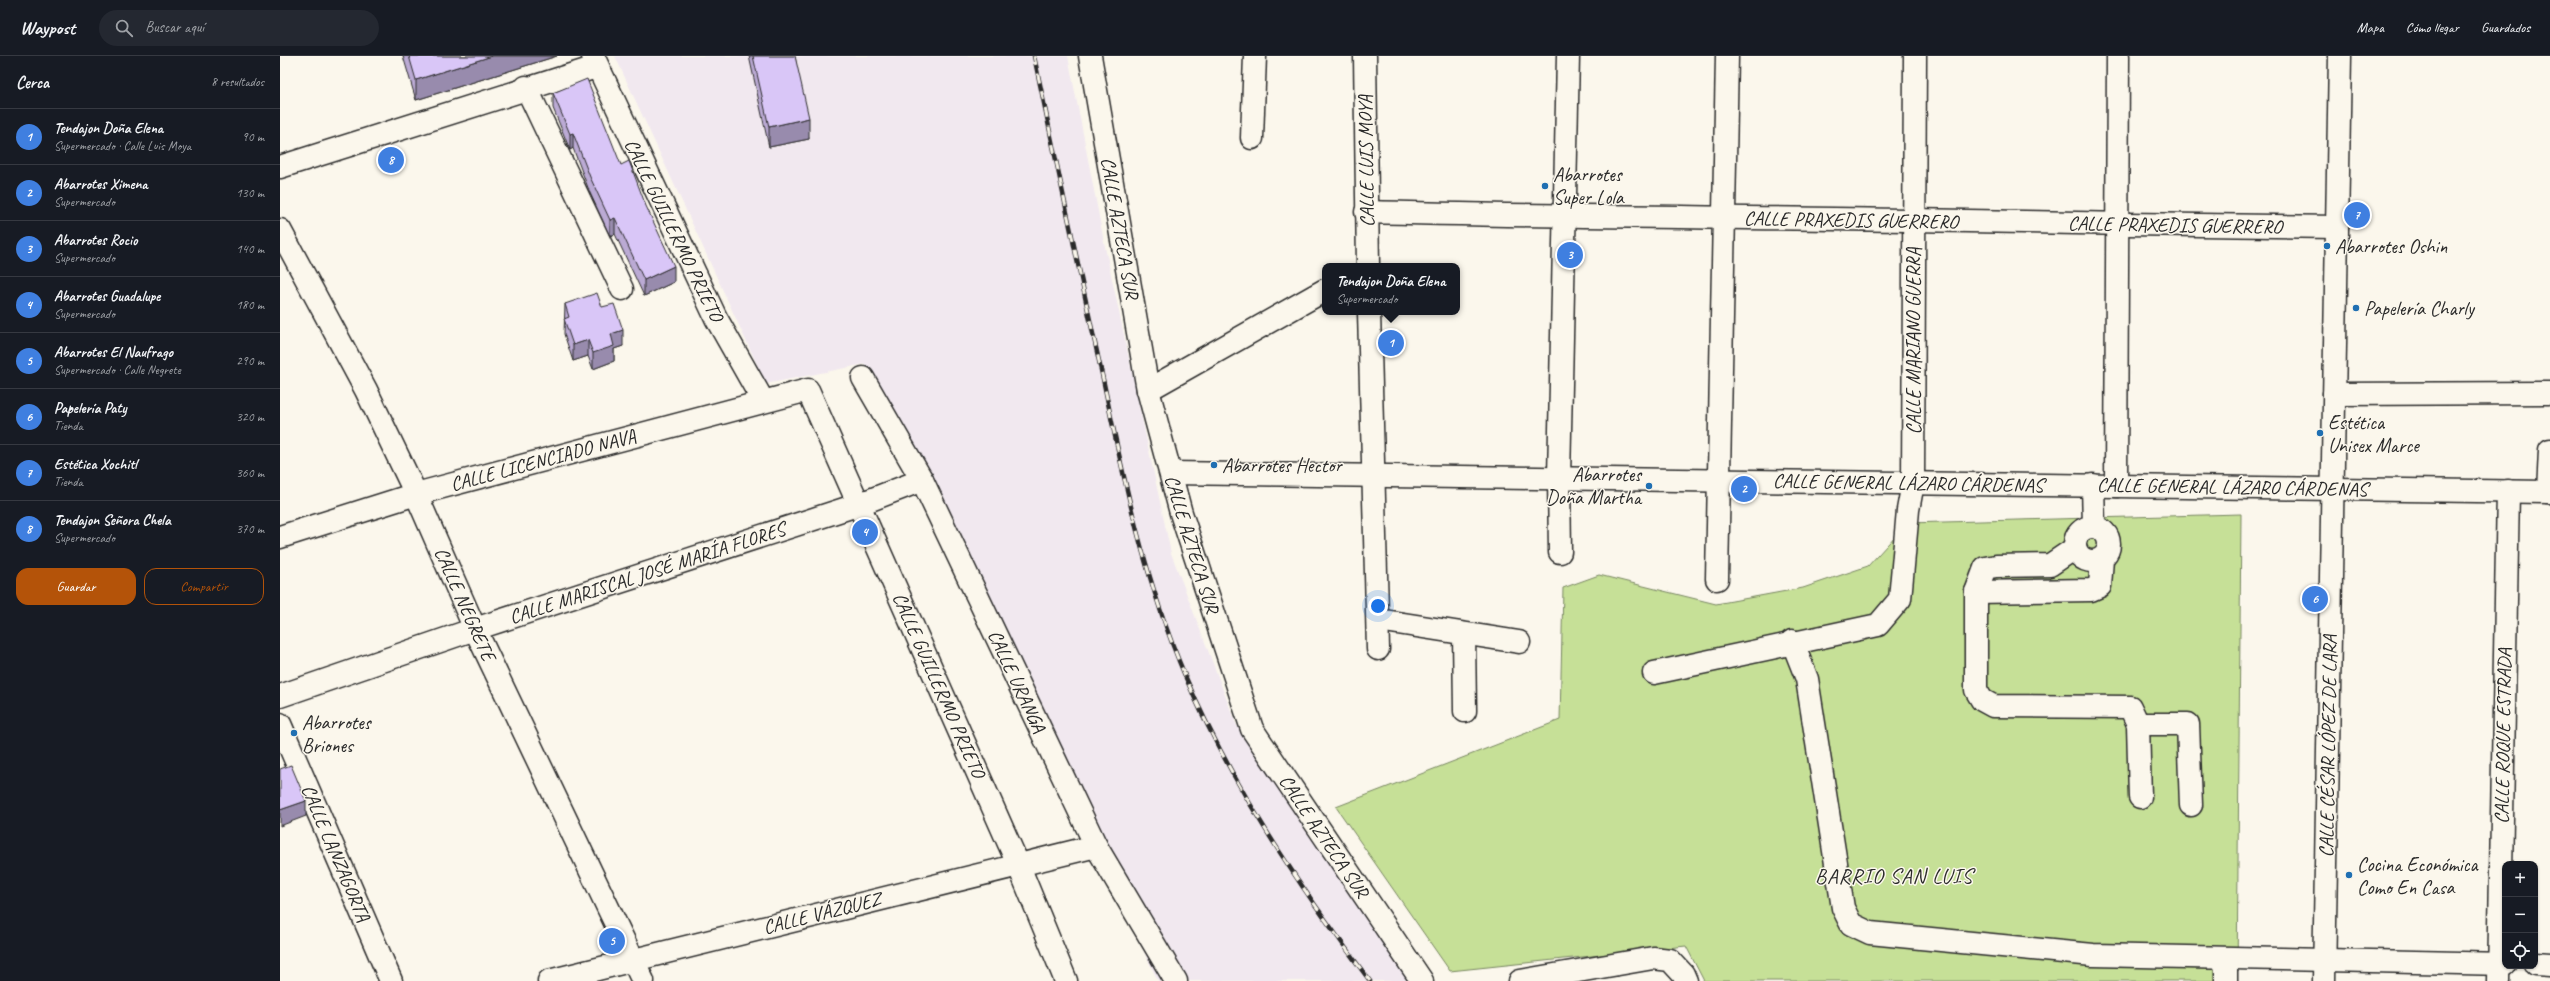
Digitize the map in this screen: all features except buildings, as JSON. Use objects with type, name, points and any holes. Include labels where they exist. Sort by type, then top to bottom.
[{"type":"street","name":"CALLE AZTECA SUR","points":[[1090,56],[1148,390],[1181,513],[1252,729],[1422,981]]},
{"type":"street","points":[[1252,138],[1255,56]]},
{"type":"street","name":"CALLE LUIS MOYA","points":[[1364,56],[1368,263]]},
{"type":"street","points":[[1560,552],[1559,478],[1568,56]]},
{"type":"street","points":[[1717,579],[1727,56]]},
{"type":"street","name":"CALLE MARIANO GUERRA","points":[[1654,672],[1792,641],[1878,624],[1900,599],[1908,510],[1913,483],[1915,56]]},
{"type":"street","points":[[2116,486],[2118,56]]},
{"type":"street","name":"CALLE CÉSAR LÓPEZ DE LARA","points":[[2324,971],[2340,56]]},
{"type":"street","points":[[280,167],[526,87],[594,61]]},
{"type":"street","name":"CALLE GUILLERMO PRIETO","points":[[594,61],[716,318],[764,400]]},
{"type":"street","points":[[526,87],[622,289]]},
{"type":"street","name":"CALLE PRAXEDIS GUERRERO","points":[[1366,212],[1564,218],[1914,220],[2117,225],[2337,227]]},
{"type":"street","name":"CALLE NEGRETE","points":[[280,230],[366,390],[416,494],[475,629],[631,960],[643,981]]},
{"type":"street","points":[[1148,390],[1322,292]]},
{"type":"street","points":[[1369,315],[1375,475],[1378,648]]},
{"type":"street","name":"CALLE URANGA","points":[[863,378],[922,480],[1096,846],[1176,981]]},
{"type":"street","name":"CALLE GUILLERMO PRIETO","points":[[808,390],[860,504],[1018,864],[1066,981]]},
{"type":"street","name":"CALLE LICENCIADO NAVA","points":[[280,537],[416,494],[764,400],[808,390]]},
{"type":"street","points":[[2334,394],[2550,393]]},
{"type":"street","points":[[2549,492],[2550,450]]},
{"type":"street","name":"CALLE GENERAL LÁZARO CÁRDENAS","points":[[1171,473],[2549,492]]},
{"type":"street","name":"CALLE MARISCAL JOSÉ MARÍA FLORES","points":[[280,696],[475,629],[860,504],[922,480]]},
{"type":"street","points":[[2093,486],[2094,526]]},
{"type":"street","name":"CALLE ROQUE ESTRADA","points":[[2501,970],[2508,491]]},
{"type":"street","points":[[2094,526],[2104,530],[2110,540],[2109,551],[2102,559],[2091,562],[2081,558],[2075,548],[2076,537],[2083,529],[2094,526]]},
{"type":"street","points":[[2075,548],[2050,565],[1996,566],[1985,568],[1976,592],[1976,690],[1982,700],[1993,706],[2130,707],[2138,724],[2140,797]]},
{"type":"street","points":[[1976,592],[2091,590],[2100,586],[2102,559]]},
{"type":"street","points":[[1378,620],[1519,642]]},
{"type":"street","points":[[1464,634],[1465,711]]},
{"type":"street","points":[[1792,641],[1807,679],[1843,908],[1851,924],[1870,933],[2093,955],[2226,960],[2324,971],[2501,970]]},
{"type":"street","name":"CALLE LANZAGORTA","points":[[280,724],[391,981]]},
{"type":"street","points":[[2138,724],[2188,724],[2191,805]]},
{"type":"street","name":"CALLE VÁZQUEZ","points":[[549,981],[1018,864],[1096,846]]},
{"type":"street","points":[[1520,981],[1653,958],[1670,960],[1684,974],[1686,981]]},
{"type":"street","points":[[2226,960],[2226,981]]},
{"type":"street","points":[[2538,964],[2550,965]]},
{"type":"shaded area","points":[[615,56],[1068,56],[1104,242],[1171,553],[1236,724],[1408,981],[1158,981],[1099,858],[1069,817],[925,468],[865,364],[766,384]]},
{"type":"green space","points":[[2241,514],[2237,981],[1704,981],[1686,946],[1450,971],[1336,807],[1560,720],[1563,588],[1599,575],[1716,604],[1803,588],[1868,566],[1907,523]]},
{"type":"railway","points":[[1034,56],[1119,455],[1147,568],[1172,642],[1204,719],[1246,797],[1293,872],[1370,981]]},
{"type":"place","name":"Tendajon Señora Chela","points":[[391,160]]},
{"type":"place","name":"Abarrotes Super Lola","points":[[1545,186]]},
{"type":"place","name":"Estética Xochitl","points":[[2357,215]]},
{"type":"place","name":"Abarrotes Oshin","points":[[2327,246]]},
{"type":"place","name":"Abarrotes Rocio","points":[[1570,255]]},
{"type":"place","name":"Papelería Charly","points":[[2356,308]]},
{"type":"place","name":"Tendajon Doña Elena","points":[[1391,343]]},
{"type":"place","name":"Estética Unisex Marce","points":[[2320,433]]},
{"type":"place","name":"Abarrotes Hector","points":[[1214,465]]},
{"type":"place","name":"Abarrotes Doña Martha","points":[[1649,486]]},
{"type":"place","name":"Abarrotes Ximena","points":[[1744,489]]},
{"type":"place","name":"Abarrotes Guadalupe","points":[[865,532]]},
{"type":"place","name":"Papelería Paty","points":[[2315,599]]},
{"type":"place","name":"Abarrotes Briones","points":[[294,733]]},
{"type":"place","name":"Cocina Económica Como En Casa","points":[[2349,875]]},
{"type":"place","name":"Abarrotes El Naufrago","points":[[612,941]]},
{"type":"district","name":"BARRIO SAN LUIS","points":[[1894,876]]}]
